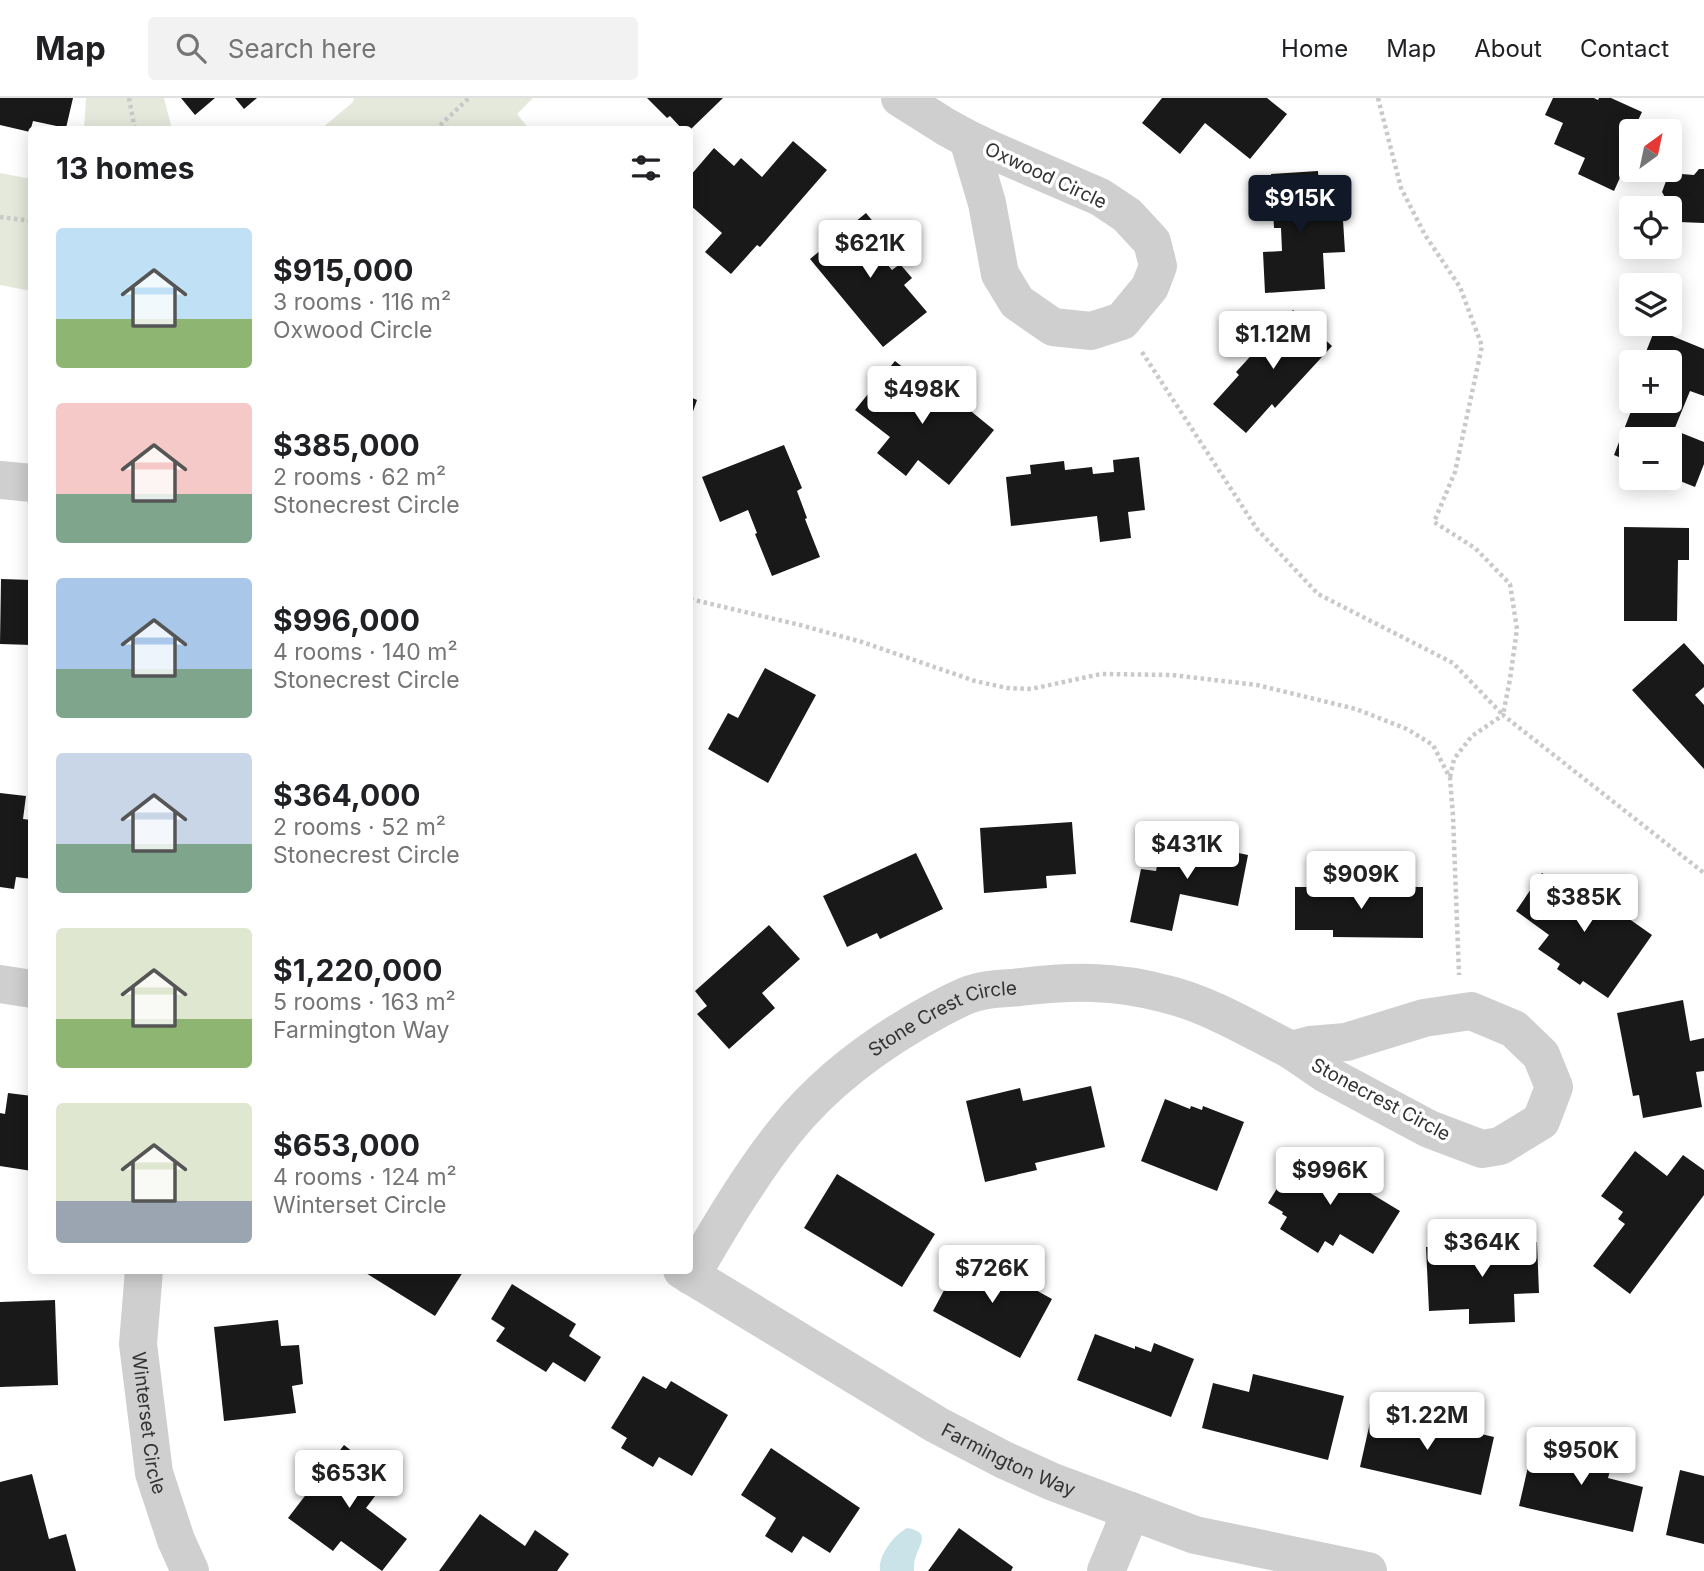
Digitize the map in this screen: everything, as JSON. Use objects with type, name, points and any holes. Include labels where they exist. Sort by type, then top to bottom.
[{"type":"street","name":"Oxwood Circle","points":[[900,98],[946,127],[968,138],[989,149],[1100,197],[1127,215],[1152,242],[1158,266],[1150,287],[1122,321],[1091,331],[1053,327],[1017,302],[1000,274],[987,203],[968,138]]},
{"type":"street","points":[[0,480],[28,483]]},
{"type":"street","name":"Stone Crest Circle","points":[[693,1263],[787,1129],[823,1091],[873,1049],[911,1024],[978,992],[1063,982],[1128,986],[1168,994],[1208,1008],[1291,1050]]},
{"type":"street","points":[[0,984],[28,988]]},
{"type":"street","name":"Stonecrest Circle","points":[[1471,1011],[1514,1029],[1541,1055],[1554,1087],[1541,1121],[1500,1146],[1482,1149],[1429,1129],[1326,1073],[1291,1050],[1310,1045],[1346,1042],[1424,1018],[1471,1011]]},
{"type":"street","name":"Winterset Circle","points":[[144,1274],[138,1344],[154,1473],[176,1540],[190,1571]]},
{"type":"street","name":"Farmington Way","points":[[688,1274],[937,1425],[1053,1482],[1195,1535],[1368,1571]]},
{"type":"street","points":[[1106,1571],[1131,1511]]},
{"type":"path","points":[[129,98],[134,126]]},
{"type":"path","points":[[439,126],[469,98]]},
{"type":"path","points":[[1378,98],[1401,188],[1425,234],[1460,286],[1482,346],[1454,472],[1434,522],[1475,548],[1510,584],[1517,629],[1503,715],[1472,736],[1454,759],[1450,778],[1460,1013]]},
{"type":"path","points":[[0,217],[28,220]]},
{"type":"path","points":[[1122,321],[1257,529],[1318,594],[1453,663],[1503,715],[1704,873]]},
{"type":"path","points":[[693,600],[862,642],[975,681],[1007,688],[1031,689],[1101,674],[1172,675],[1256,685],[1356,709],[1407,729],[1433,746],[1450,778]]},
{"type":"shaded area","points":[[86,98],[164,98],[171,126],[84,126]]},
{"type":"shaded area","points":[[354,98],[533,98],[517,114],[527,126],[325,126],[353,102]]},
{"type":"shaded area","points":[[0,173],[28,178],[28,290],[0,285]]},
{"type":"water","points":[[907,1528],[922,1536],[914,1571],[880,1571],[888,1546]]},
{"type":"building","points":[[0,98],[73,98],[66,126],[33,121],[32,126],[28,126],[28,132],[0,125]]},
{"type":"building","points":[[181,98],[215,98],[195,115]]},
{"type":"building","points":[[235,98],[257,98],[244,109]]},
{"type":"building","points":[[647,98],[723,98],[693,127],[679,126],[670,116],[667,118]]},
{"type":"building","points":[[1162,98],[1267,98],[1287,114],[1250,159],[1205,123],[1180,154],[1142,123]]},
{"type":"building","points":[[1553,98],[1611,98],[1642,112],[1639,119],[1619,119],[1619,180],[1614,191],[1578,174],[1585,158],[1554,144],[1563,123],[1545,115]]},
{"type":"building","points":[[793,141],[827,170],[760,247],[757,245],[731,274],[705,252],[722,233],[693,208],[693,172],[714,148],[734,166],[741,158],[762,177]]},
{"type":"building","points":[[1699,169],[1704,169],[1704,223],[1682,222],[1682,196],[1664,196],[1662,192],[1666,182],[1682,182],[1682,174],[1694,175]]},
{"type":"building","points":[[1318,171],[1321,221],[1343,220],[1345,252],[1323,253],[1325,289],[1265,293],[1263,252],[1282,251],[1281,228],[1274,228],[1271,174]]},
{"type":"building","points":[[866,213],[893,246],[880,256],[892,270],[900,264],[912,278],[904,285],[927,312],[883,347],[810,259]]},
{"type":"building","points":[[1293,310],[1332,346],[1275,408],[1272,404],[1246,433],[1213,404],[1239,375],[1236,372]]},
{"type":"building","points":[[1652,336],[1672,336],[1704,349],[1704,396],[1690,391],[1682,410],[1682,350],[1647,350]]},
{"type":"building","points":[[895,361],[951,406],[956,399],[994,430],[949,485],[918,460],[906,476],[877,453],[890,437],[855,410]]},
{"type":"building","points":[[1630,413],[1681,413],[1675,427],[1625,427]]},
{"type":"building","points":[[1682,433],[1704,442],[1704,464],[1695,487],[1682,482]]},
{"type":"building","points":[[1619,442],[1619,457],[1614,455]]},
{"type":"building","points":[[784,445],[802,488],[797,491],[820,557],[772,576],[748,510],[720,522],[702,477]]},
{"type":"building","points":[[1139,457],[1145,510],[1128,512],[1131,538],[1100,542],[1097,516],[1011,526],[1006,477],[1031,474],[1030,465],[1064,461],[1065,470],[1092,467],[1093,474],[1114,472],[1113,460]]},
{"type":"building","points":[[1624,527],[1689,528],[1689,560],[1678,560],[1677,621],[1624,621]]},
{"type":"building","points":[[1,579],[28,580],[28,645],[0,644]]},
{"type":"building","points":[[1684,643],[1704,665],[1704,687],[1695,695],[1704,705],[1704,769],[1632,690]]},
{"type":"building","points":[[765,668],[816,695],[768,783],[708,749],[728,713],[738,718]]},
{"type":"building","points":[[0,793],[26,796],[23,819],[28,820],[28,878],[16,877],[14,889],[0,887]]},
{"type":"building","points":[[1072,822],[1076,874],[1046,876],[1047,888],[984,893],[980,828]]},
{"type":"building","points":[[1163,837],[1248,855],[1238,906],[1180,894],[1172,931],[1130,922],[1141,869],[1156,871]]},
{"type":"building","points":[[916,853],[943,909],[880,939],[877,933],[847,947],[823,896]]},
{"type":"building","points":[[1542,873],[1574,895],[1581,885],[1652,935],[1608,998],[1583,981],[1580,985],[1557,969],[1560,964],[1538,949],[1549,935],[1516,911]]},
{"type":"building","points":[[1295,887],[1423,887],[1423,938],[1333,937],[1333,930],[1295,930]]},
{"type":"building","points":[[769,925],[800,959],[762,993],[775,1008],[729,1049],[697,1014],[707,1006],[695,991]]},
{"type":"building","points":[[1683,1000],[1690,1041],[1704,1038],[1704,1071],[1696,1072],[1702,1107],[1643,1118],[1639,1095],[1633,1096],[1617,1013]]},
{"type":"building","points":[[1091,1086],[1105,1147],[1035,1163],[1037,1170],[985,1182],[966,1101],[1020,1088],[1023,1101]]},
{"type":"building","points":[[8,1093],[28,1096],[28,1170],[0,1166],[0,1113],[5,1114]]},
{"type":"building","points":[[1165,1099],[1190,1109],[1191,1106],[1202,1110],[1203,1106],[1244,1122],[1217,1191],[1141,1161]]},
{"type":"building","points":[[1301,1150],[1330,1168],[1331,1164],[1355,1178],[1352,1182],[1400,1211],[1373,1254],[1340,1234],[1333,1246],[1325,1241],[1318,1253],[1280,1229],[1287,1217],[1268,1203]]},
{"type":"building","points":[[1635,1151],[1667,1176],[1683,1155],[1704,1170],[1704,1195],[1630,1294],[1593,1266],[1625,1224],[1618,1219],[1623,1212],[1601,1196]]},
{"type":"building","points":[[837,1174],[935,1234],[902,1287],[804,1228]]},
{"type":"building","points":[[1537,1242],[1539,1293],[1514,1294],[1515,1322],[1469,1324],[1469,1309],[1429,1311],[1426,1247]]},
{"type":"building","points":[[965,1251],[1052,1299],[1020,1358],[933,1311]]},
{"type":"building","points":[[367,1274],[462,1274],[435,1316]]},
{"type":"building","points":[[512,1284],[576,1324],[569,1336],[601,1357],[585,1382],[553,1362],[546,1372],[496,1341],[505,1328],[491,1319]]},
{"type":"building","points":[[55,1300],[58,1385],[0,1387],[0,1302]]},
{"type":"building","points":[[278,1320],[281,1346],[299,1345],[303,1384],[292,1386],[296,1413],[224,1421],[214,1327]]},
{"type":"building","points":[[1095,1334],[1151,1352],[1154,1343],[1194,1359],[1171,1417],[1077,1380]]},
{"type":"building","points":[[1253,1374],[1344,1396],[1328,1460],[1202,1428],[1213,1383],[1249,1392]]},
{"type":"building","points":[[643,1376],[666,1389],[671,1381],[728,1415],[692,1476],[659,1457],[653,1467],[621,1448],[627,1438],[611,1428]]},
{"type":"building","points":[[1373,1409],[1494,1437],[1481,1495],[1360,1467]]},
{"type":"building","points":[[1568,1432],[1599,1439],[1594,1459],[1612,1463],[1608,1478],[1643,1487],[1633,1532],[1519,1506],[1531,1454],[1562,1461]]},
{"type":"building","points":[[344,1445],[388,1479],[366,1508],[407,1539],[382,1571],[341,1541],[333,1551],[288,1518]]},
{"type":"building","points":[[771,1448],[860,1508],[830,1553],[803,1536],[792,1553],[765,1536],[776,1518],[741,1495]]},
{"type":"building","points":[[1680,1470],[1704,1476],[1704,1544],[1666,1535]]},
{"type":"building","points":[[32,1474],[49,1539],[66,1534],[76,1571],[0,1571],[0,1482]]},
{"type":"building","points":[[480,1514],[525,1546],[535,1530],[569,1554],[557,1571],[439,1571]]},
{"type":"building","points":[[959,1528],[1013,1567],[1011,1571],[928,1571]]}]
